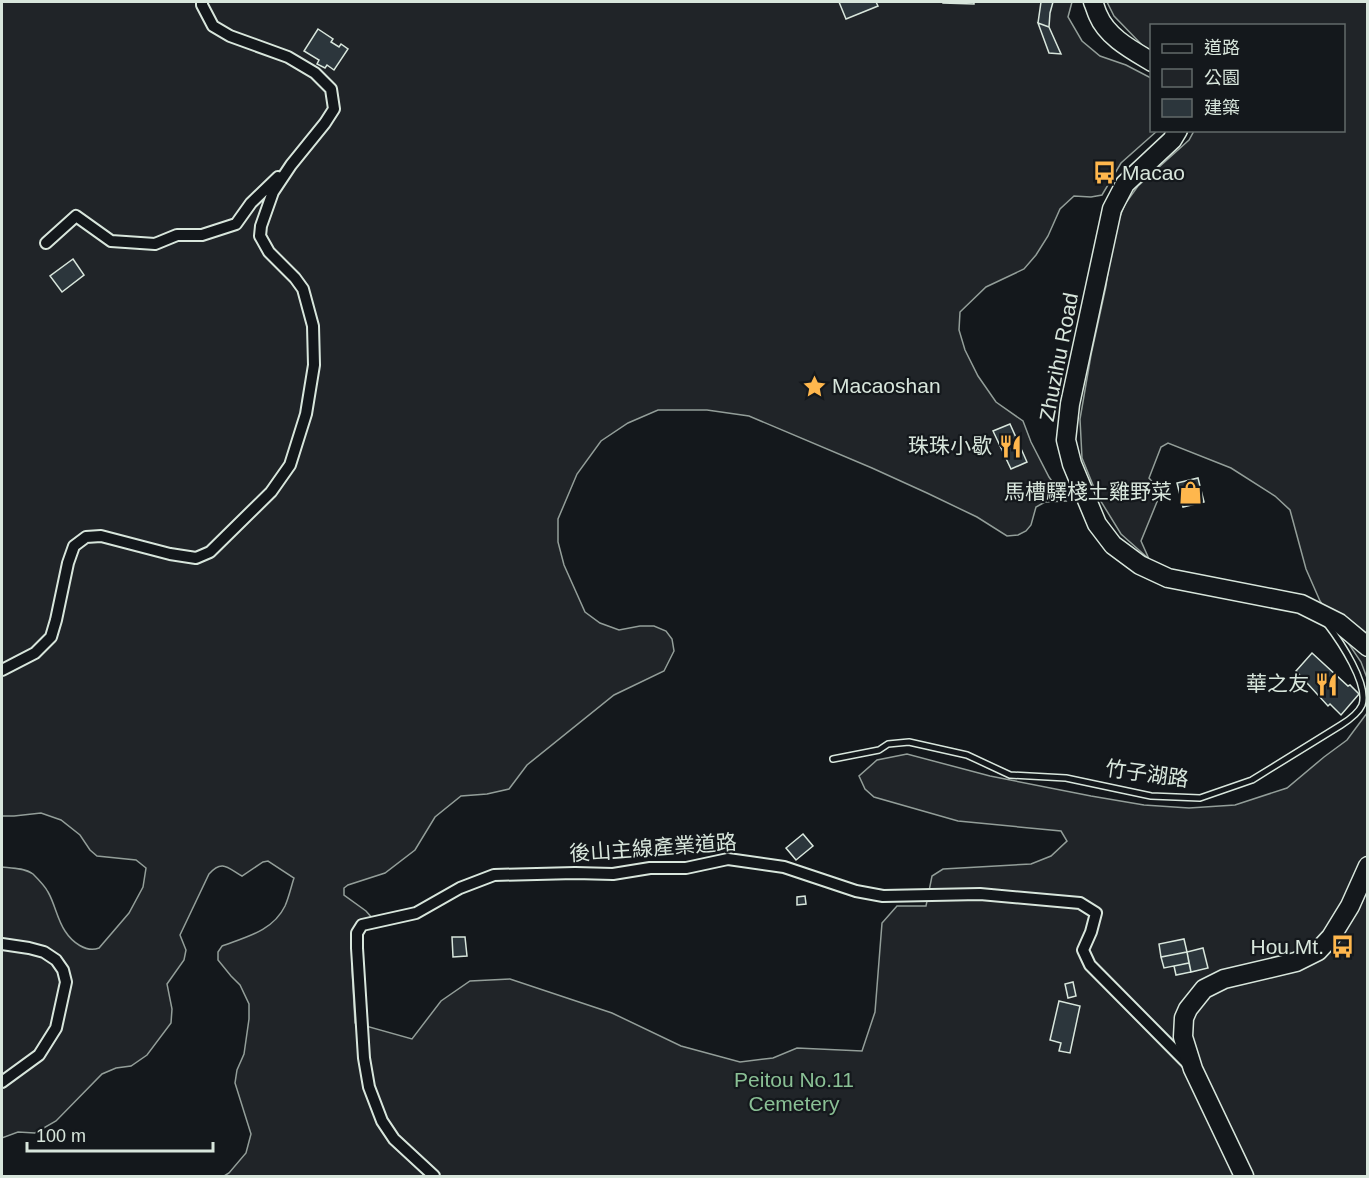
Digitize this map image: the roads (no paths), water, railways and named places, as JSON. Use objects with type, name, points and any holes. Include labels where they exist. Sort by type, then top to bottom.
[{"type":"main road","points":[[1093,2],[1098,17],[1110,33],[1128,48],[1150,61]]},
{"type":"main road","name":"Zhuzihu Road","points":[[1177,132],[1172,140],[1125,184],[1112,209],[1070,404],[1066,440],[1072,464],[1098,524],[1113,545],[1140,565],[1168,578],[1301,604],[1339,623],[1368,648]]},
{"type":"main road","points":[[1244,1176],[1193,1069],[1183,1037],[1184,1018],[1188,1009],[1204,989],[1224,979],[1296,963],[1318,951],[1331,937],[1350,906],[1368,866]]},
{"type":"street","points":[[2,669],[35,653],[51,637],[74,546],[86,537],[101,536],[170,554],[196,558],[210,552],[271,492],[290,465],[306,414],[314,365],[313,326],[303,289],[269,252],[260,236],[261,226],[273,192],[334,109],[331,89],[315,73],[288,57],[230,36],[213,26],[202,2]]},
{"type":"street","points":[[46,243],[76,216],[111,241],[155,244],[177,235],[202,235],[236,224],[251,203],[291,165]]},
{"type":"street","name":"後山主線產業道路","points":[[434,1176],[394,1139],[382,1121],[369,1087],[364,1058],[357,933],[362,925],[416,914],[460,888],[494,875],[614,874],[650,867],[686,868],[728,859],[784,867],[856,891],[883,896],[980,894],[1080,903],[1096,913],[1083,950],[1090,965],[1193,1069]]},
{"type":"street","points":[[2,944],[44,952],[56,960],[63,970],[66,982],[56,1028],[39,1054],[2,1082]]},
{"type":"lane","name":"竹子湖路","points":[[833,759],[879,750],[888,744],[909,742],[967,755],[1010,775],[1066,778],[1151,796],[1200,798],[1252,780],[1341,725],[1355,715],[1362,705],[1365,694],[1362,682],[1347,652],[1311,608]]},
{"type":"place","name":"Macao","points":[[1104,173]]},
{"type":"place","name":"Macaoshan","points":[[814,386]]},
{"type":"place","name":"珠珠小歇","points":[[1010,446]]},
{"type":"place","name":"馬槽驛棧土雞野菜","points":[[1190,492]]},
{"type":"place","name":"華之友","points":[[1327,684]]},
{"type":"place","name":"Hou Mt.","points":[[1342,947]]},
{"type":"park label","name":"Peitou No.11 Cemetery","points":[[794,1092]]}]
